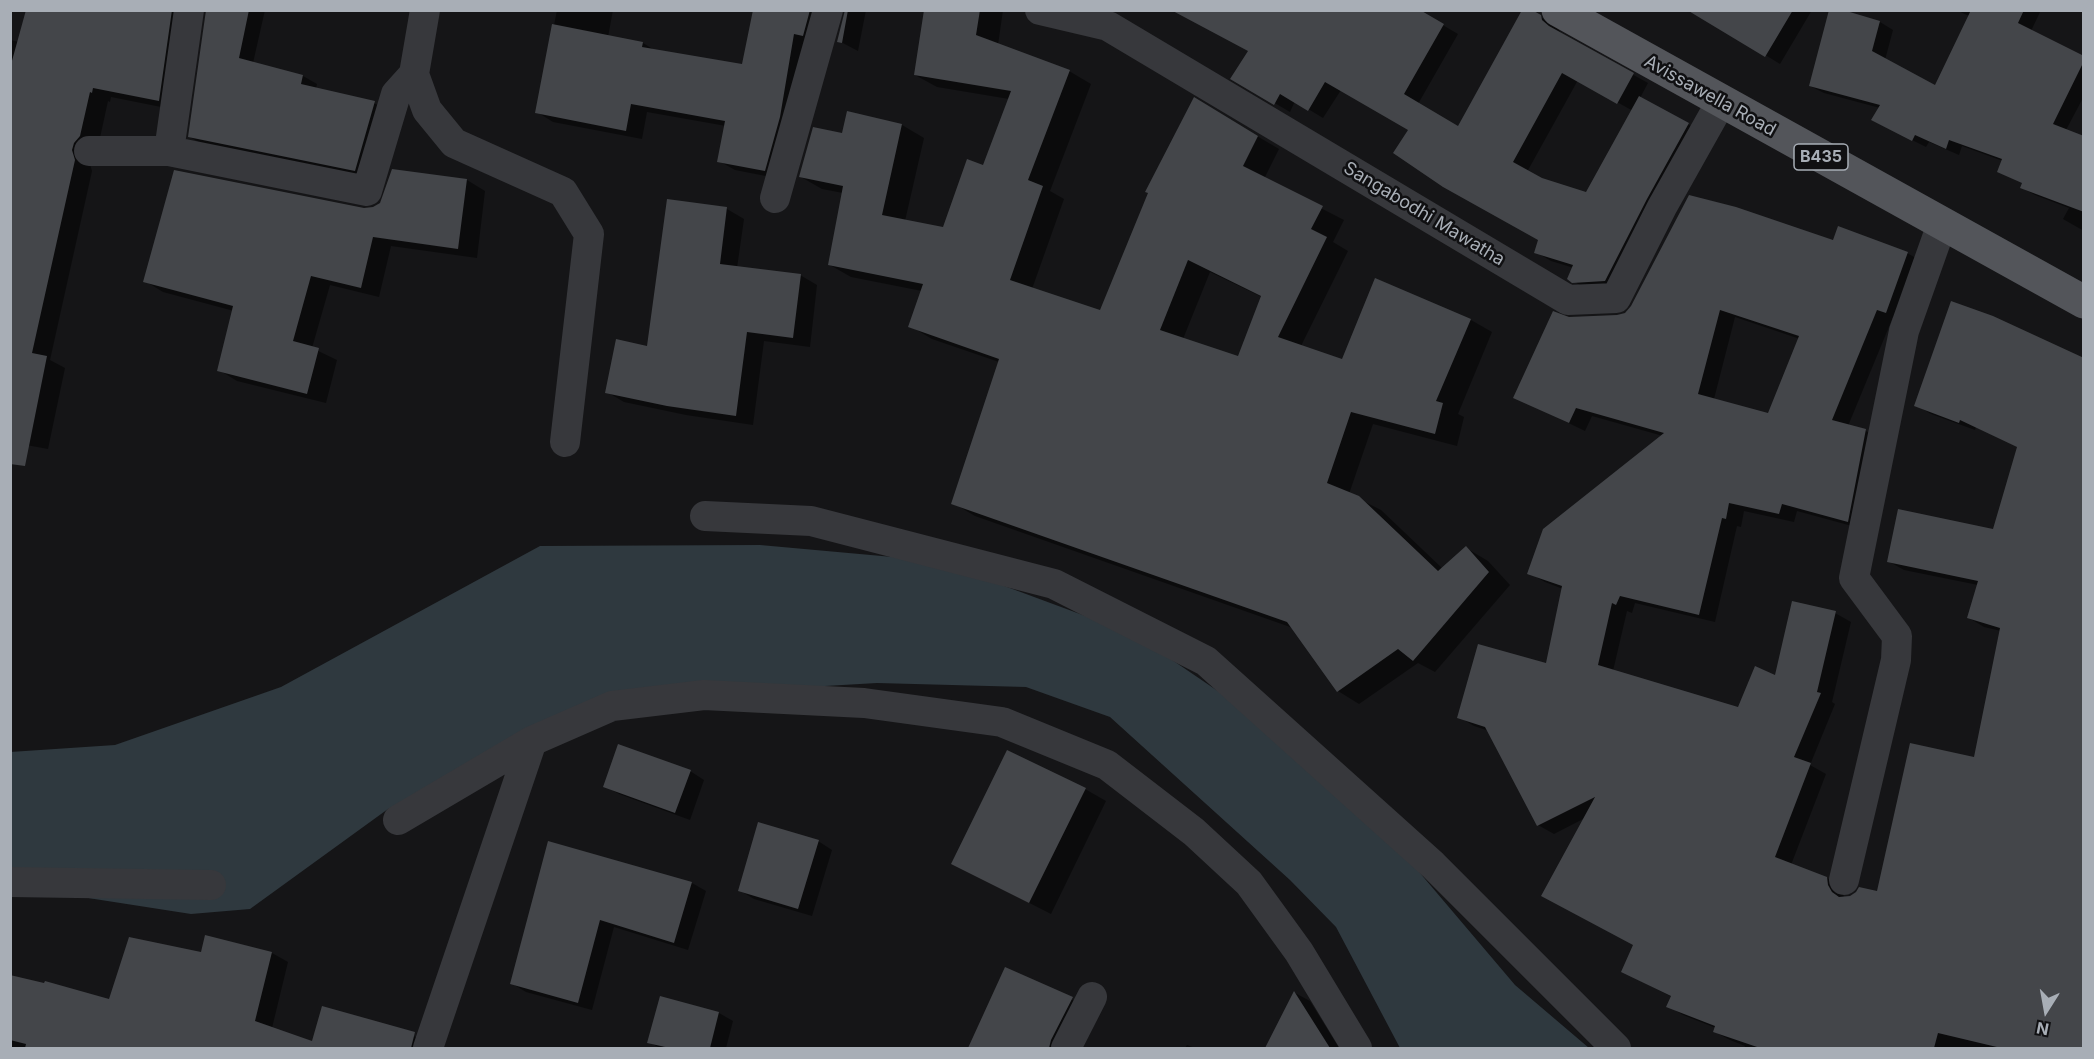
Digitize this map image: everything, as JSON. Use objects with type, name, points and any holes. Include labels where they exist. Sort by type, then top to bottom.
[{"type":"main road","name":"Avissawella Road","points":[[1558,10],[2084,302]]},
{"type":"street","points":[[170,151],[189,10]]},
{"type":"street","points":[[425,10],[414,74],[426,110],[454,143],[563,192],[589,234],[565,442]]},
{"type":"street","points":[[775,198],[828,10]]},
{"type":"street","name":"Sangabodhi Mawatha","points":[[1040,10],[1108,26],[1568,300],[1616,298],[1662,207],[1721,102]]},
{"type":"street","points":[[89,151],[170,151],[367,191],[396,94],[414,74]]},
{"type":"street","points":[[1844,880],[1896,660],[1897,636],[1854,578],[1904,331],[1942,224]]},
{"type":"street","points":[[705,516],[811,521],[1054,584],[1206,661],[1433,865],[1616,1048]]},
{"type":"street","points":[[398,820],[532,741],[612,706],[704,695],[864,703],[1002,722],[1107,765],[1194,832],[1249,882],[1299,952],[1357,1048]]},
{"type":"street","points":[[428,1048],[532,741]]},
{"type":"street","points":[[10,882],[211,885]]},
{"type":"street","points":[[1066,1048],[1092,997]]},
{"type":"shaded area","points":[[760,545],[937,561],[1134,634],[1275,730],[1403,853],[1515,985],[1589,1048],[1400,1048],[1336,927],[1290,880],[1110,717],[1026,687],[877,683],[600,699],[388,809],[250,909],[191,914],[11,886],[10,752],[115,745],[281,687],[540,546]]},
{"type":"building","points":[[26,10],[172,10],[159,101],[93,88],[92,93],[90,92],[80,136],[72,150],[75,160],[32,353],[47,356],[25,466],[10,464],[10,68]]},
{"type":"building","points":[[206,10],[249,10],[239,58],[303,75],[301,84],[375,101],[355,171],[188,137]]},
{"type":"building","points":[[753,10],[810,10],[803,36],[794,34],[780,117],[765,171],[717,162],[725,121],[631,104],[626,131],[535,113],[552,24],[643,42],[642,47],[742,64]]},
{"type":"building","points":[[845,10],[848,10],[842,43],[837,42]]},
{"type":"building","points":[[924,10],[980,10],[976,35],[1070,70],[1028,180],[1043,186],[1010,280],[1100,310],[1148,193],[1145,192],[1194,97],[1258,136],[1243,166],[1323,206],[1311,229],[1327,237],[1278,337],[1342,359],[1375,278],[1471,319],[1436,401],[1443,403],[1435,434],[1351,412],[1327,483],[1359,496],[1438,571],[1466,546],[1489,572],[1413,661],[1398,649],[1337,692],[1287,622],[951,504],[999,359],[908,327],[923,284],[828,265],[843,186],[799,177],[813,127],[842,133],[847,111],[902,124],[882,215],[943,227],[967,159],[983,165],[1011,91],[914,75]],"holes":[[[1188,260],[1261,296],[1238,356],[1160,330]]]},
{"type":"building","points":[[1171,10],[1420,10],[1444,24],[1404,94],[1458,126],[1522,10],[1532,10],[1541,15],[1542,20],[1549,26],[1634,73],[1617,104],[1562,73],[1513,162],[1542,178],[1586,192],[1639,96],[1689,123],[1605,281],[1572,283],[1567,279],[1573,265],[1534,253],[1538,240],[1443,187],[1393,153],[1408,130],[1325,82],[1308,111],[1280,94],[1274,105],[1230,79],[1248,51]]},
{"type":"building","points":[[1687,10],[1793,10],[1765,57]]},
{"type":"building","points":[[1829,10],[1843,10],[1880,21],[1872,51],[1935,85],[1971,10],[2024,10],[2018,23],[2084,56],[2084,61],[2053,124],[2084,136],[2084,212],[2020,188],[2022,183],[1997,172],[2002,159],[1949,140],[1946,149],[1915,135],[1912,141],[1871,120],[1880,105],[1809,86]]},
{"type":"building","points":[[392,169],[467,179],[458,249],[373,237],[361,288],[311,276],[293,341],[319,348],[307,394],[217,371],[233,306],[143,282],[174,170],[364,208],[380,203]]},
{"type":"building","points":[[1689,195],[1736,207],[1833,240],[1838,226],[1908,252],[1886,313],[1877,310],[1832,420],[1866,429],[1848,522],[1782,504],[1779,514],[1729,503],[1726,519],[1722,518],[1699,615],[1620,596],[1616,605],[1612,603],[1598,665],[1738,707],[1755,666],[1775,675],[1792,601],[1836,611],[1817,692],[1821,693],[1794,757],[1811,763],[1775,857],[1827,877],[1832,892],[1839,897],[1850,896],[1859,887],[1877,891],[1910,743],[1974,757],[2000,628],[1967,618],[1978,581],[1887,562],[1898,509],[1993,529],[2017,447],[1960,420],[1959,423],[1914,406],[1951,301],[1993,316],[2084,358],[2084,1048],[2001,1048],[1938,1033],[1934,1048],[1760,1048],[1713,1032],[1715,1026],[1666,1007],[1671,996],[1621,972],[1633,945],[1541,896],[1595,797],[1537,826],[1485,727],[1457,718],[1478,644],[1546,663],[1562,586],[1527,574],[1543,529],[1664,433],[1576,408],[1569,423],[1513,398],[1553,311],[1569,317],[1617,315],[1625,313],[1631,306]],"holes":[[[1720,310],[1799,336],[1768,413],[1698,394]]]},
{"type":"building","points":[[667,199],[727,207],[720,264],[801,274],[793,338],[747,332],[736,416],[667,406],[605,393],[616,339],[647,346]]},
{"type":"building","points":[[618,744],[691,770],[675,813],[603,787]]},
{"type":"building","points":[[1007,750],[1086,788],[1029,903],[951,864]]},
{"type":"building","points":[[758,822],[819,840],[798,909],[738,891]]},
{"type":"building","points":[[548,841],[692,882],[674,943],[600,920],[578,1003],[510,984]]},
{"type":"building","points":[[205,935],[272,952],[255,1021],[312,1041],[322,1006],[415,1032],[411,1048],[25,1048],[26,1044],[10,1040],[10,975],[44,983],[45,981],[109,999],[129,937],[201,952]]},
{"type":"building","points":[[1005,967],[1073,997],[1049,1048],[968,1048]]},
{"type":"building","points":[[1294,991],[1330,1048],[1265,1048]]},
{"type":"building","points":[[660,996],[719,1012],[710,1048],[670,1048],[647,1043]]}]
